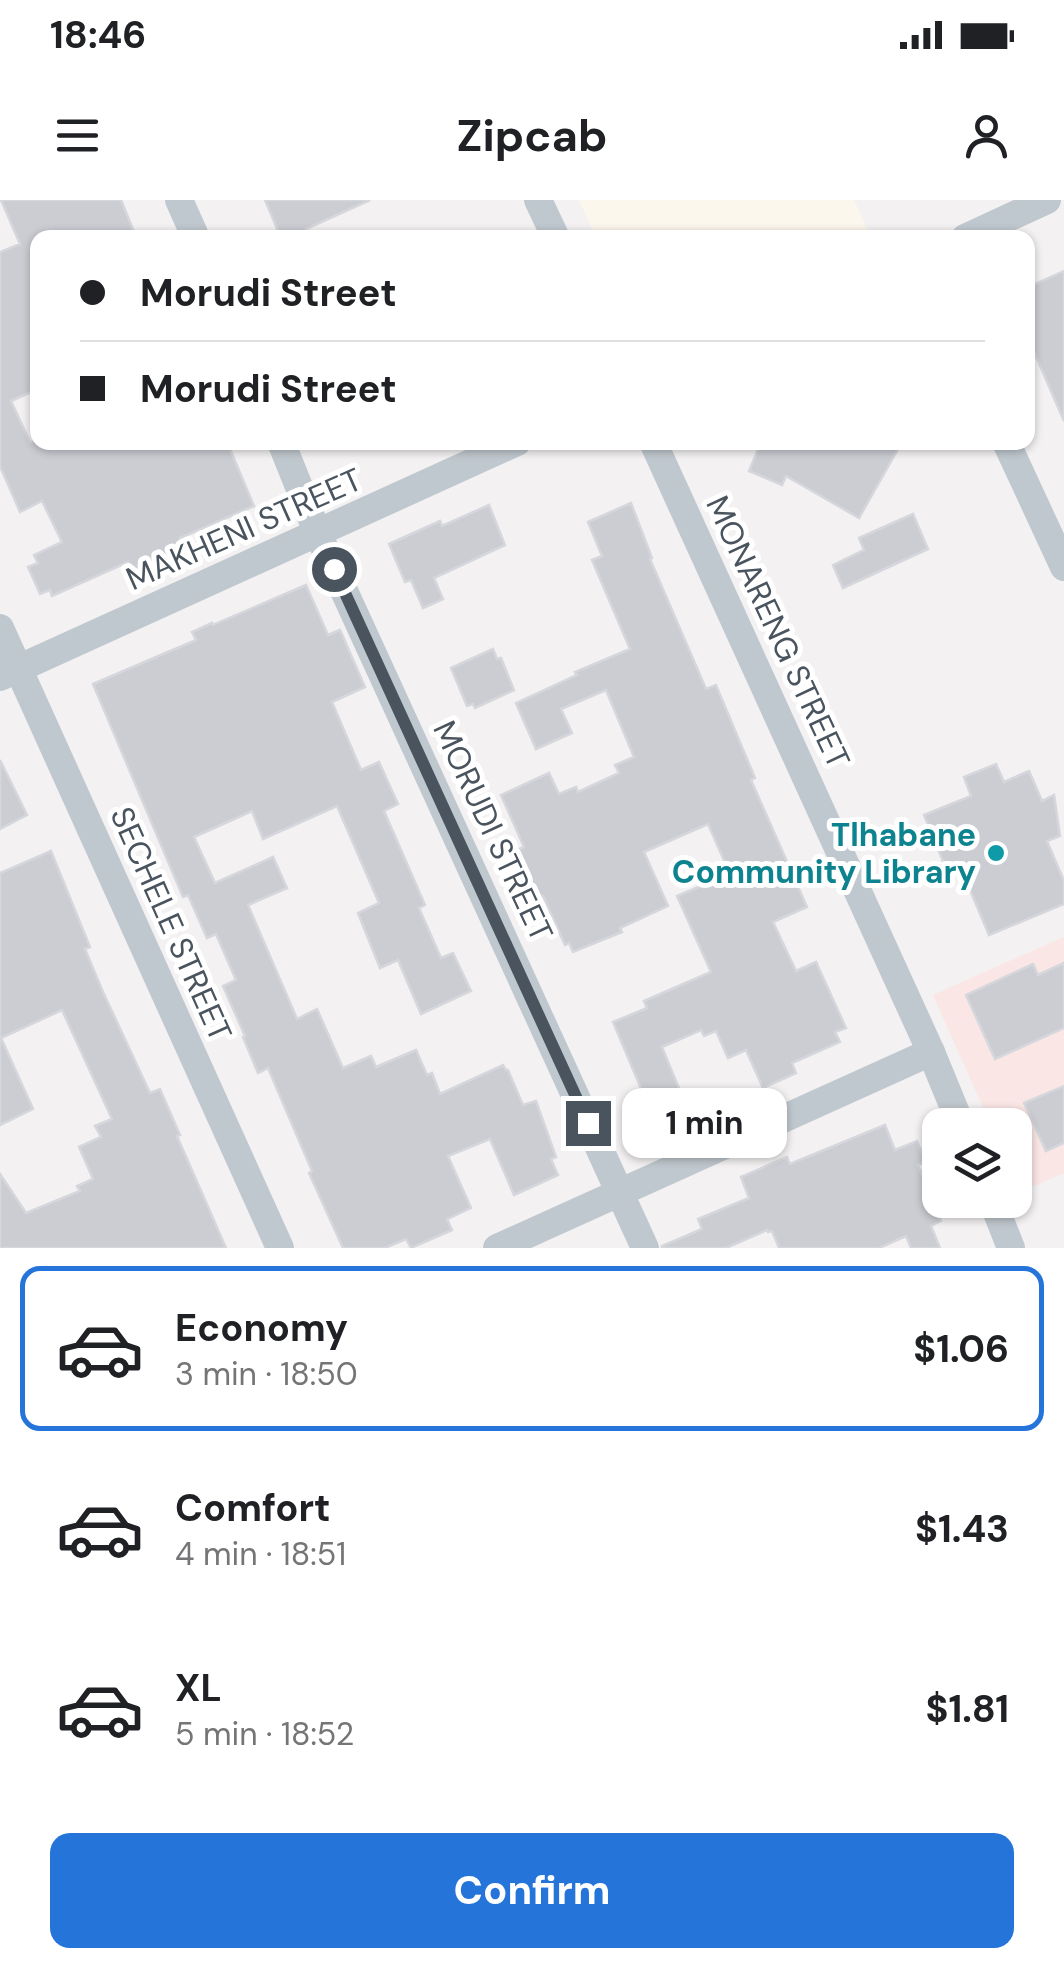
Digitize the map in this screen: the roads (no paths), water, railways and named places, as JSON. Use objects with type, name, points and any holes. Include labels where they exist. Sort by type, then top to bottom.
[{"type":"street","points":[[179,200],[192,230]]},
{"type":"street","points":[[538,200],[552,230]]},
{"type":"street","points":[[982,230],[1047,200]]},
{"type":"street","name":"MORUDI STREET","points":[[284,450],[318,534],[645,1248]]},
{"type":"street","name":"MAKHENI STREET","points":[[9,674],[500,450]]},
{"type":"street","name":"MONARENG STREET","points":[[657,450],[954,1108]]},
{"type":"street","points":[[1010,450],[1062,556]]},
{"type":"street","name":"SECHELE STREET","points":[[0,628],[9,674],[280,1248]]},
{"type":"street","points":[[497,1248],[931,1052]]},
{"type":"street","points":[[999,1218],[1011,1248]]},
{"type":"place","name":"Tlhabane Community Library","points":[[996,853]]}]
